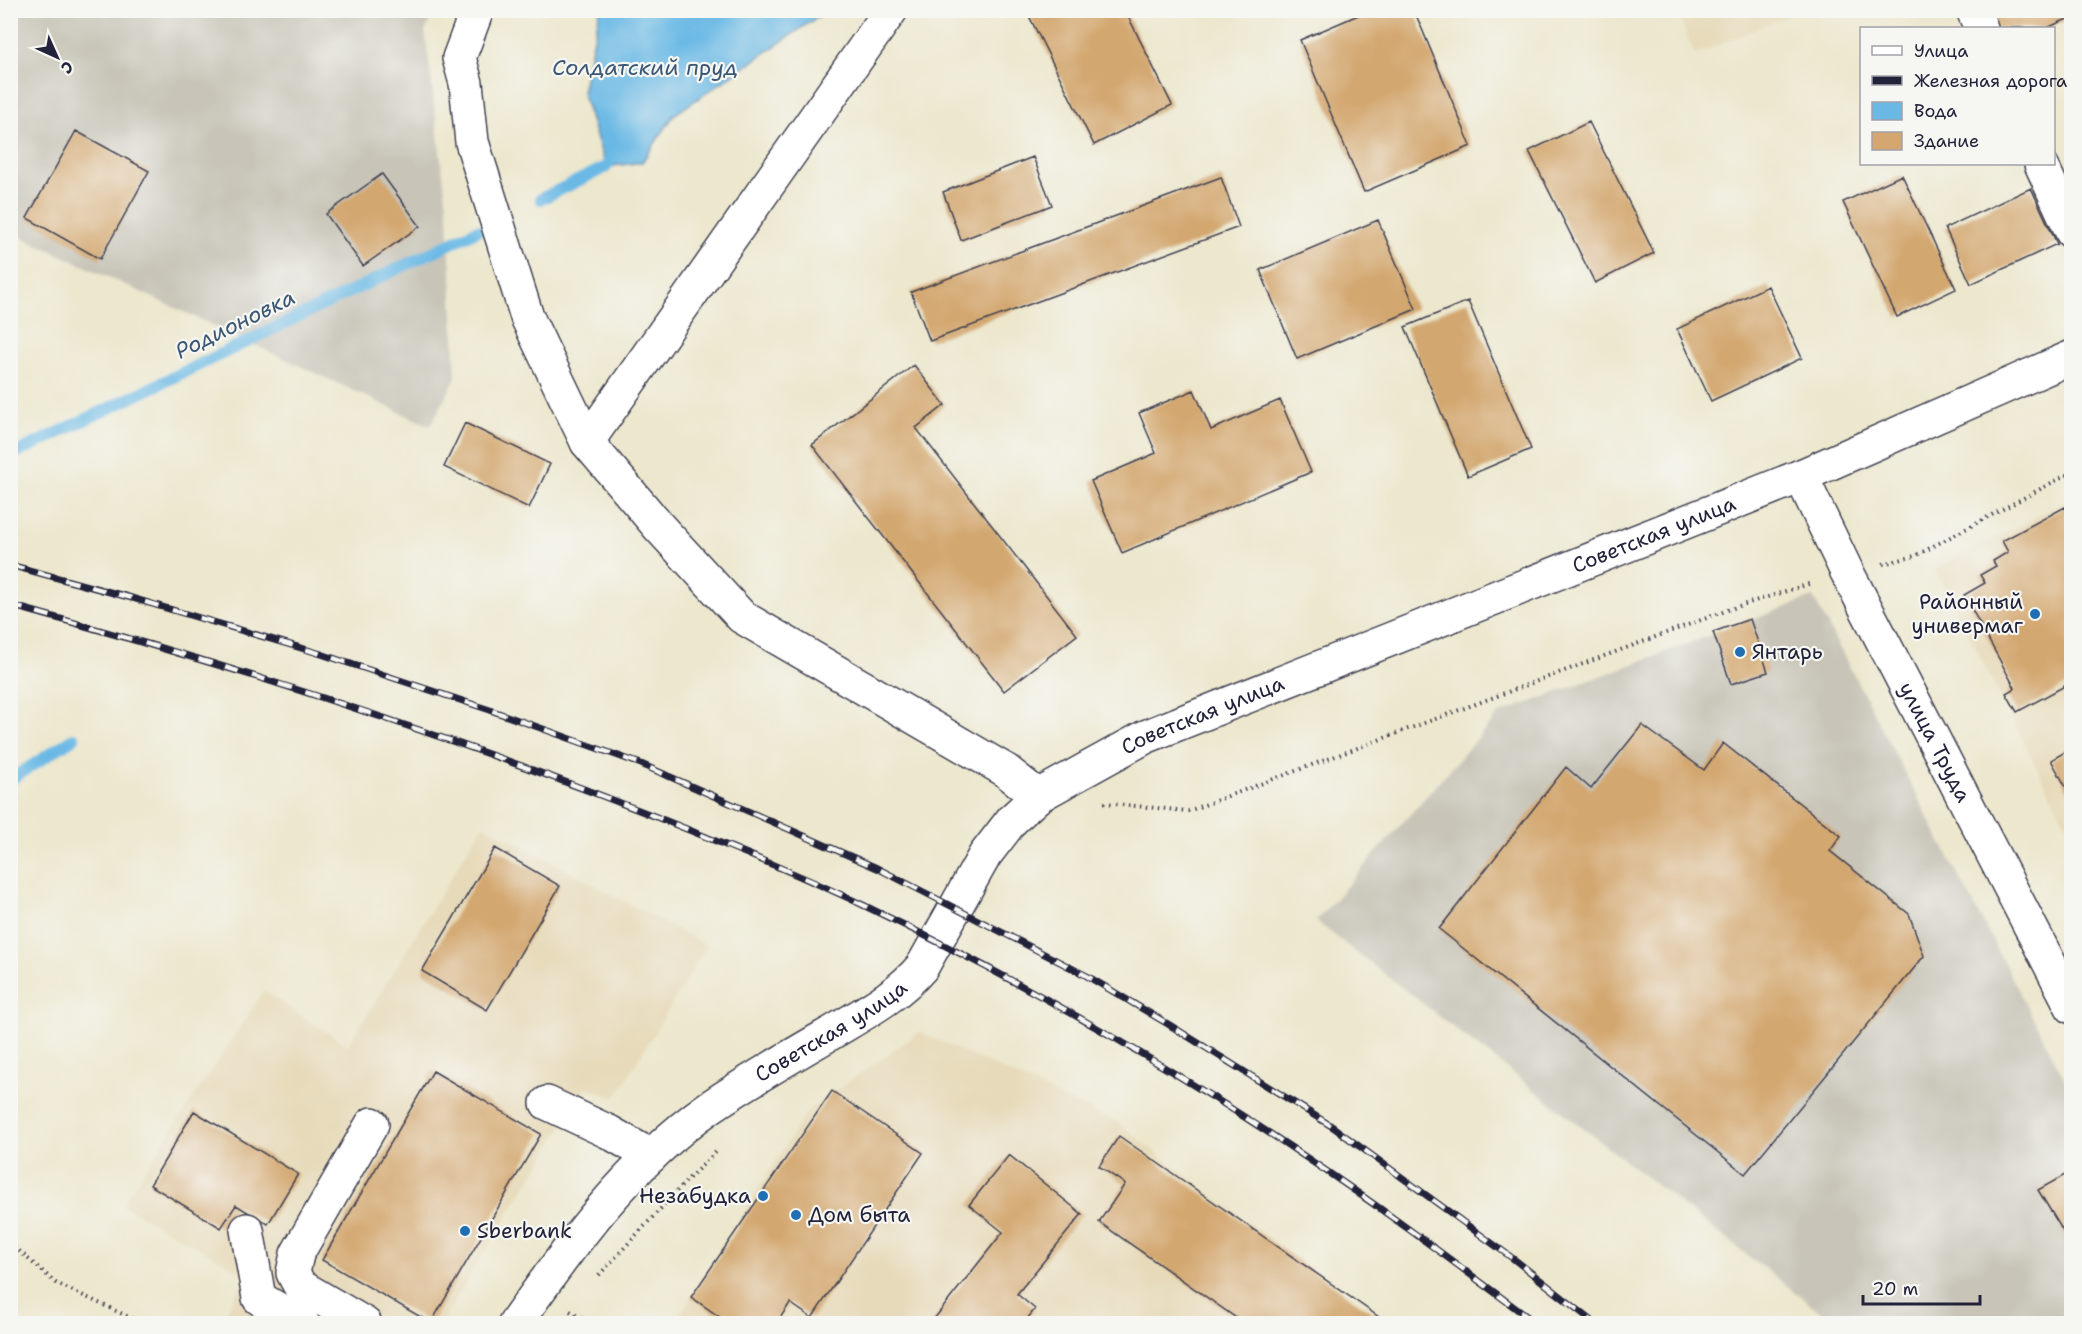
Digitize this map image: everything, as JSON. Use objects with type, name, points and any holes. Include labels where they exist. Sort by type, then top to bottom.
[{"type":"main road","points":[[477,10],[459,58],[466,83],[472,142],[527,317],[587,442],[659,527],[742,617],[1005,770],[1038,796]]},
{"type":"main road","points":[[587,442],[891,10]]},
{"type":"main road","points":[[1973,10],[1981,27]]},
{"type":"main road","points":[[2041,165],[2072,232]]},
{"type":"main road","name":"Советская улица","points":[[519,1322],[579,1233],[626,1179],[651,1156],[708,1108],[879,1004],[911,979],[922,966],[985,855],[1012,820],[1038,796],[1145,737],[1801,476],[2072,357]]},
{"type":"main road","name":"улица Труда","points":[[1801,476],[1847,572],[2072,1007]]},
{"type":"main road","points":[[547,1103],[609,1132],[651,1156]]},
{"type":"main road","points":[[365,1323],[300,1286],[293,1273],[297,1254],[372,1124]]},
{"type":"main road","points":[[248,1230],[259,1298],[294,1321]]},
{"type":"path","points":[[1094,802],[1188,811],[1736,607],[1847,572],[1915,556],[2072,472]]},
{"type":"path","points":[[598,1277],[690,1177],[720,1149]]},
{"type":"path","points":[[10,1243],[56,1283],[144,1323]]},
{"type":"path","points":[[564,1317],[577,1302]]},
{"type":"path","points":[[570,1311],[591,1323]]},
{"type":"shaded area","points":[[11,11],[434,11],[425,31],[448,215],[456,378],[430,426],[11,232]]},
{"type":"shaded area","points":[[1676,11],[1797,11],[1695,55]]},
{"type":"shaded area","points":[[2071,499],[2071,834],[1935,569]]},
{"type":"shaded area","points":[[1813,597],[2071,1091],[2071,1323],[1835,1323],[1316,921],[1499,714]]},
{"type":"shaded area","points":[[483,825],[707,946],[615,1098],[587,1087],[441,1323],[220,1323],[247,1275],[122,1205],[264,991],[348,1046]]},
{"type":"shaded area","points":[[920,1032],[1116,1122],[1381,1323],[672,1324],[692,1297],[807,1111]]},
{"type":"water","name":"Солдатский пруд","points":[[600,10],[820,11],[819,16],[674,115],[642,162],[606,167],[582,92]]},
{"type":"building","points":[[1026,10],[1125,10],[1172,105],[1094,145]]},
{"type":"building","points":[[1370,10],[1414,10],[1471,146],[1364,192],[1300,40]]},
{"type":"building","points":[[1985,10],[2072,10],[2072,17],[2049,27],[1994,27]]},
{"type":"building","points":[[1589,122],[1654,253],[1595,283],[1529,151]]},
{"type":"building","points":[[76,131],[149,171],[100,259],[27,218]]},
{"type":"building","points":[[1033,157],[1052,205],[961,240],[943,192]]},
{"type":"building","points":[[382,174],[420,226],[363,266],[326,214]]},
{"type":"building","points":[[1902,175],[1956,289],[1897,317],[1843,202]]},
{"type":"building","points":[[1221,177],[1239,227],[930,341],[911,292]]},
{"type":"building","points":[[2031,188],[2057,244],[1971,284],[1945,228]]},
{"type":"building","points":[[1378,220],[1416,309],[1297,359],[1260,270]]},
{"type":"building","points":[[1768,286],[1802,358],[1711,401],[1677,329]]},
{"type":"building","points":[[1468,301],[1531,449],[1468,476],[1405,327]]},
{"type":"building","points":[[914,365],[945,405],[916,428],[1077,635],[1004,691],[812,445]]},
{"type":"building","points":[[1194,390],[1211,430],[1280,400],[1311,472],[1122,553],[1091,481],[1156,453],[1139,413]]},
{"type":"building","points":[[465,423],[550,464],[529,508],[444,467]]},
{"type":"building","points":[[2065,507],[2072,519],[2072,682],[2017,712],[2006,693],[2015,688],[1964,595],[1985,583],[1980,575],[1996,566],[1993,561],[2008,552],[2002,541]]},
{"type":"building","name":"Янтарь","points":[[1750,619],[1768,672],[1731,684],[1713,632]]},
{"type":"building","points":[[1642,725],[1704,770],[1723,743],[1841,836],[1830,851],[1909,914],[1924,956],[1745,1174],[1439,929],[1566,767],[1591,789]]},
{"type":"building","points":[[2072,748],[2072,798],[2051,760]]},
{"type":"building","points":[[495,848],[560,886],[487,1010],[422,971]]},
{"type":"building","points":[[433,1071],[541,1134],[431,1323],[322,1260]]},
{"type":"building","points":[[832,1091],[923,1153],[812,1318],[790,1303],[776,1324],[730,1324],[691,1297]]},
{"type":"building","points":[[194,1111],[298,1174],[268,1224],[236,1205],[221,1228],[150,1185]]},
{"type":"building","points":[[1119,1136],[1389,1324],[1245,1324],[1099,1222],[1125,1184],[1099,1166]]},
{"type":"building","points":[[1009,1155],[1082,1214],[1017,1294],[1035,1309],[1023,1324],[930,1324],[1003,1232],[969,1205]]},
{"type":"building","points":[[2072,1171],[2072,1246],[2038,1190]]},
{"type":"waterway","name":"Родионовка","points":[[541,199],[606,167],[614,153]]},
{"type":"waterway","name":"Родионовка","points":[[10,456],[478,230]]},
{"type":"waterway","points":[[10,780],[74,738]]},
{"type":"railway","points":[[10,565],[318,653],[493,711],[641,764],[877,868],[1087,976],[1333,1127],[1515,1260],[1596,1324]]},
{"type":"railway","points":[[10,605],[185,655],[444,738],[699,834],[843,895],[1032,991],[1195,1086],[1361,1195],[1537,1324]]},
{"type":"place","name":"Районный универмаг","points":[[2035,614]]},
{"type":"place","name":"Янтарь","points":[[1740,652]]},
{"type":"place","name":"Незабудка","points":[[763,1196]]},
{"type":"place","name":"Дом быта","points":[[796,1215]]},
{"type":"place","name":"Sberbank","points":[[465,1231]]}]
